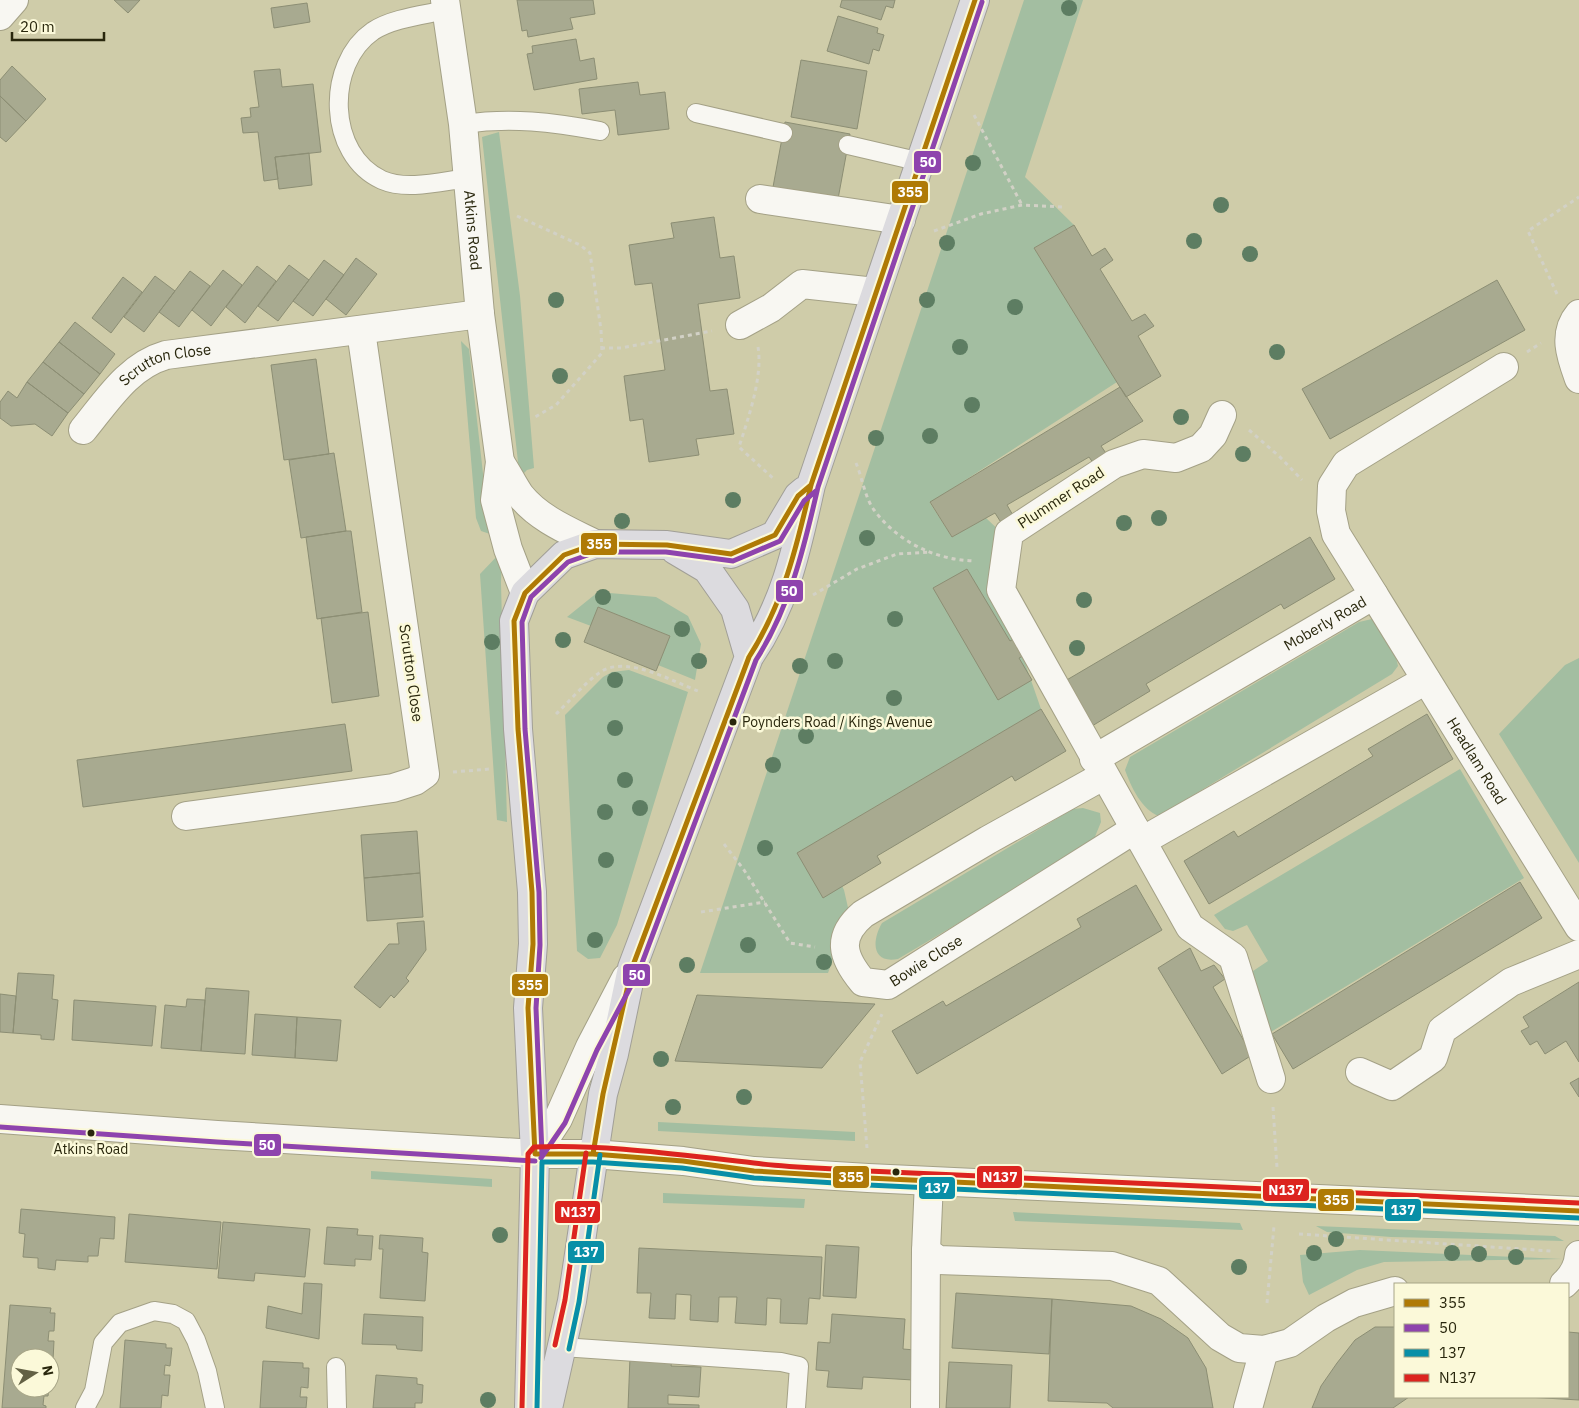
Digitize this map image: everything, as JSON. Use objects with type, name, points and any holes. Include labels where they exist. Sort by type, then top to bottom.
[{"type":"highway","points":[[548,1408],[572,1301],[603,1094],[614,1054],[632,968],[749,657],[767,631],[785,586],[797,549],[805,490],[901,220],[975,0]]},
{"type":"highway","points":[[529,1408],[535,1154],[528,1008],[533,944],[532,892],[518,730],[514,621],[525,593],[564,554],[595,544],[667,545],[731,554],[775,535],[805,490]]},
{"type":"highway","points":[[667,545],[707,569],[734,609],[749,657]]},
{"type":"street","points":[[0,16],[14,0]]},
{"type":"street","name":"Atkins Road","points":[[446,5],[463,124],[480,314],[500,462],[495,500],[508,549],[525,593]]},
{"type":"street","points":[[760,199],[901,220]]},
{"type":"street","points":[[747,321],[771,308],[802,284],[875,292]]},
{"type":"street","name":"Scrutton Close","points":[[83,430],[135,369],[150,360],[166,355],[480,314]]},
{"type":"street","points":[[1575,319],[1570,352],[1579,379]]},
{"type":"street","name":"Scrutton Close","points":[[361,331],[425,774]]},
{"type":"street","name":"Moberly Road","points":[[1098,767],[1374,595],[1336,534],[1331,510],[1332,486],[1346,464],[1504,367]]},
{"type":"street","name":"Plummer Road","points":[[1098,767],[1001,590],[1009,533],[1114,464],[1143,454],[1176,458],[1201,448],[1213,435],[1222,416]]},
{"type":"street","name":"Atkins Road","points":[[500,462],[521,496],[540,514],[595,544]]},
{"type":"street","name":"Headlam Road","points":[[1374,595],[1579,927]]},
{"type":"street","name":"Bowie Close","points":[[845,953],[851,968],[863,982],[888,985],[1138,835],[1426,680]]},
{"type":"street","points":[[845,953],[845,936],[851,924],[863,914],[988,840],[1098,767],[1190,927],[1233,957],[1270,1079]]},
{"type":"street","points":[[186,816],[393,788],[416,781],[425,774]]},
{"type":"street","points":[[1360,1072],[1392,1086],[1433,1058],[1442,1030],[1511,982],[1579,954]]},
{"type":"street","points":[[535,1154],[558,1119],[590,1047],[632,968]]},
{"type":"street","points":[[0,1119],[217,1135],[535,1154],[593,1154],[683,1161],[754,1170],[868,1178],[1579,1212]]},
{"type":"street","points":[[925,1408],[926,1252],[929,1181]]},
{"type":"street","points":[[926,1252],[938,1260],[1112,1266],[1159,1281],[1220,1337],[1239,1348],[1264,1350],[1290,1342],[1326,1318],[1354,1303],[1394,1291]]},
{"type":"street","points":[[1565,1283],[1570,1279],[1579,1264],[1568,1253]]},
{"type":"street","points":[[1248,1408],[1264,1350]]},
{"type":"lane","points":[[446,5],[374,31],[359,43],[340,79],[339,100],[342,124],[348,143],[358,159],[369,172],[383,180],[401,184],[418,184],[469,178]]},
{"type":"lane","points":[[696,113],[783,133]]},
{"type":"lane","points":[[463,124],[485,121],[548,121],[600,131]]},
{"type":"lane","points":[[848,145],[920,162]]},
{"type":"lane","points":[[85,1408],[94,1391],[103,1343],[120,1323],[135,1316],[154,1311],[173,1314],[186,1321],[196,1340],[208,1371],[215,1408]]},
{"type":"lane","points":[[562,1346],[781,1362],[799,1366],[796,1408]]},
{"type":"lane","points":[[336,1367],[337,1408]]},
{"type":"path","points":[[974,115],[1022,205]]},
{"type":"path","points":[[1575,319],[1528,231],[1579,197]]},
{"type":"path","points":[[934,231],[980,214],[1022,205],[1063,207]]},
{"type":"path","points":[[517,216],[580,245],[590,253],[601,330],[602,353],[556,405],[535,417]]},
{"type":"path","points":[[601,348],[621,348],[747,321],[760,358],[749,416],[739,447],[775,480],[805,490]]},
{"type":"path","points":[[1222,416],[1241,423],[1280,457],[1308,486],[1332,495]]},
{"type":"path","points":[[856,463],[873,509],[903,540],[952,560],[1005,563]]},
{"type":"path","points":[[809,598],[857,570],[897,554],[930,552]]},
{"type":"path","points":[[556,714],[602,672],[618,665],[636,667],[698,690]]},
{"type":"path","points":[[425,774],[490,769]]},
{"type":"path","points":[[724,844],[765,902],[790,943],[845,953]]},
{"type":"path","points":[[702,912],[765,902]]},
{"type":"path","points":[[868,1178],[867,1132],[860,1085],[860,1062],[889,1000],[888,985]]},
{"type":"path","points":[[1270,1079],[1279,1198]]},
{"type":"path","points":[[1299,1234],[1568,1253]]},
{"type":"path","points":[[1267,1303],[1272,1242]]},
{"type":"green space","points":[[1024,0],[1083,0],[1025,177],[1074,225],[1034,248],[1117,382],[930,503],[952,537],[986,518],[1005,536],[990,562],[1041,709],[819,840],[844,890],[849,912],[828,973],[700,973]]},
{"type":"green space","points":[[499,132],[520,296],[534,468],[527,470],[521,476],[482,137]]},
{"type":"green space","points":[[461,341],[469,349],[487,509],[493,535],[481,531],[476,518]]},
{"type":"green space","points":[[502,551],[501,583],[507,822],[497,820],[480,574]]},
{"type":"green space","points":[[598,592],[656,597],[688,616],[701,644],[695,680],[658,665],[670,636],[598,607],[591,626],[567,617]]},
{"type":"green space","points":[[1372,619],[1389,640],[1394,653],[1398,666],[1392,674],[1159,816],[1147,809],[1142,803],[1130,784],[1125,770],[1130,757],[1359,622]]},
{"type":"green space","points":[[1579,658],[1579,863],[1499,734],[1565,665]]},
{"type":"green space","points":[[629,670],[688,692],[617,925],[600,958],[588,959],[577,951],[565,715],[603,677],[612,672]]},
{"type":"green space","points":[[1460,769],[1524,878],[1266,1035],[1253,980],[1253,971],[1268,961],[1247,925],[1233,931],[1225,929],[1214,915]]},
{"type":"green space","points":[[1083,808],[1100,813],[1101,822],[1092,844],[898,959],[889,960],[878,954],[876,936],[882,923],[1073,809]]},
{"type":"green space","points":[[658,1122],[855,1132],[855,1141],[658,1131]]},
{"type":"green space","points":[[371,1171],[492,1179],[492,1187],[371,1179]]},
{"type":"green space","points":[[663,1193],[805,1199],[804,1208],[663,1203]]},
{"type":"green space","points":[[1013,1212],[1240,1223],[1243,1230],[1015,1221]]},
{"type":"green space","points":[[1316,1226],[1555,1236],[1564,1241],[1391,1237],[1327,1232]]},
{"type":"green space","points":[[1360,1250],[1562,1259],[1384,1262],[1357,1270],[1309,1295],[1303,1282],[1300,1255]]},
{"type":"building","points":[[114,0],[140,0],[128,13]]},
{"type":"building","points":[[517,0],[593,0],[595,14],[570,18],[573,29],[528,37],[527,30],[522,31]]},
{"type":"building","points":[[842,0],[895,0],[893,8],[886,6],[881,20],[840,7]]},
{"type":"building","points":[[307,3],[310,22],[274,28],[271,8]]},
{"type":"building","points":[[838,16],[878,28],[877,33],[884,35],[879,51],[873,49],[869,64],[827,51]]},
{"type":"building","points":[[576,39],[580,61],[594,58],[597,79],[534,90],[527,54],[533,53],[532,46]]},
{"type":"building","points":[[801,60],[867,71],[857,129],[791,117]]},
{"type":"building","points":[[12,66],[46,99],[26,121],[0,96],[0,80]]},
{"type":"building","points":[[280,69],[282,87],[313,84],[321,152],[275,157],[278,179],[264,181],[258,132],[243,133],[241,118],[251,117],[250,108],[259,107],[254,71]]},
{"type":"building","points":[[638,82],[640,95],[665,92],[669,129],[618,135],[615,110],[582,114],[579,89]]},
{"type":"building","points":[[0,96],[26,121],[6,142],[0,137]]},
{"type":"building","points":[[785,122],[850,134],[838,199],[773,187]]},
{"type":"building","points":[[309,153],[312,185],[279,189],[275,157]]},
{"type":"building","points":[[714,217],[720,258],[734,256],[740,298],[698,304],[710,391],[727,389],[734,434],[696,439],[699,455],[649,462],[643,419],[630,421],[624,376],[665,370],[652,283],[635,285],[629,245],[674,238],[671,223]]},
{"type":"building","points":[[1074,225],[1092,256],[1105,248],[1113,260],[1100,269],[1132,321],[1145,314],[1154,326],[1138,336],[1161,376],[1126,397],[1034,248]]},
{"type":"building","points":[[356,258],[377,274],[346,315],[326,299]]},
{"type":"building","points":[[324,260],[344,275],[313,316],[293,301]]},
{"type":"building","points":[[289,265],[309,280],[278,321],[258,306]]},
{"type":"building","points":[[257,266],[276,281],[245,323],[226,307]]},
{"type":"building","points":[[223,270],[242,285],[211,326],[192,310]]},
{"type":"building","points":[[190,271],[210,286],[179,327],[159,312]]},
{"type":"building","points":[[155,276],[175,291],[144,332],[124,317]]},
{"type":"building","points":[[123,277],[142,292],[111,333],[92,318]]},
{"type":"building","points":[[1497,280],[1525,330],[1330,439],[1302,389]]},
{"type":"building","points":[[75,322],[115,354],[100,374],[59,342]]},
{"type":"building","points":[[59,342],[100,374],[84,394],[43,362]]},
{"type":"building","points":[[316,359],[329,454],[284,460],[271,365]]},
{"type":"building","points":[[43,362],[84,394],[68,413],[27,382]]},
{"type":"building","points":[[27,382],[68,413],[52,436],[35,424],[11,426],[0,418],[0,402],[8,391],[17,398]]},
{"type":"building","points":[[1120,387],[1143,421],[1101,446],[1110,459],[1096,467],[1089,457],[1007,505],[1014,517],[1002,524],[995,513],[952,537],[930,502]]},
{"type":"building","points":[[334,453],[346,531],[301,538],[289,460]]},
{"type":"building","points":[[351,531],[362,612],[317,619],[306,537]]},
{"type":"building","points":[[1310,537],[1335,579],[1284,609],[1281,604],[1146,684],[1150,691],[1092,726],[1065,681]]},
{"type":"building","points":[[967,569],[1010,641],[1017,637],[1027,654],[1019,658],[1032,680],[998,700],[933,588]]},
{"type":"building","points":[[598,607],[670,636],[656,671],[584,642]]},
{"type":"building","points":[[368,612],[379,696],[332,703],[321,618]]},
{"type":"building","points":[[1041,709],[1066,751],[1015,781],[1012,776],[877,856],[881,863],[823,898],[797,853]]},
{"type":"building","points":[[1427,714],[1453,759],[1209,904],[1184,861],[1234,831],[1238,837],[1373,756],[1368,749]]},
{"type":"building","points":[[345,724],[352,771],[83,807],[77,760]]},
{"type":"building","points":[[417,831],[420,873],[364,878],[361,835]]},
{"type":"building","points":[[420,873],[423,917],[367,921],[364,878]]},
{"type":"building","points":[[1520,882],[1542,918],[1293,1069],[1272,1034]]},
{"type":"building","points":[[1136,885],[1162,930],[917,1074],[892,1031],[943,1001],[946,1006],[1081,927],[1077,919]]},
{"type":"building","points":[[424,921],[426,950],[406,978],[409,981],[394,998],[391,995],[380,1008],[354,987],[389,944],[399,944],[397,923]]},
{"type":"building","points":[[1190,948],[1201,971],[1214,965],[1225,979],[1213,987],[1252,1055],[1222,1074],[1158,968]]},
{"type":"building","points":[[18,973],[54,975],[52,999],[58,1000],[54,1040],[41,1039],[41,1035],[13,1033]]},
{"type":"building","points":[[1579,982],[1579,1062],[1566,1041],[1545,1054],[1537,1041],[1530,1045],[1521,1031],[1529,1027],[1523,1017]]},
{"type":"building","points":[[206,988],[249,991],[245,1054],[201,1051]]},
{"type":"building","points":[[0,994],[16,996],[13,1033],[0,1032]]},
{"type":"building","points":[[697,995],[875,1004],[822,1068],[675,1061]]},
{"type":"building","points":[[187,999],[205,1000],[201,1051],[161,1048],[165,1005],[186,1007]]},
{"type":"building","points":[[74,1000],[156,1006],[152,1046],[72,1040]]},
{"type":"building","points":[[255,1014],[297,1017],[295,1058],[252,1055]]},
{"type":"building","points":[[297,1017],[341,1020],[337,1061],[295,1058]]},
{"type":"building","points":[[1579,1078],[1579,1097],[1570,1083]]},
{"type":"building","points":[[21,1209],[115,1217],[114,1239],[100,1238],[98,1256],[88,1256],[88,1262],[56,1260],[55,1270],[38,1268],[38,1258],[23,1257],[25,1234],[19,1233]]},
{"type":"building","points":[[129,1214],[221,1222],[217,1269],[125,1262]]},
{"type":"building","points":[[223,1222],[310,1229],[305,1277],[255,1273],[254,1281],[218,1278]]},
{"type":"building","points":[[327,1227],[358,1229],[357,1235],[373,1236],[371,1260],[355,1259],[355,1266],[324,1264]]},
{"type":"building","points":[[380,1235],[423,1238],[422,1252],[428,1253],[425,1301],[380,1298],[383,1249],[379,1249]]},
{"type":"building","points":[[826,1245],[859,1247],[856,1298],[823,1296]]},
{"type":"building","points":[[639,1248],[822,1257],[820,1299],[809,1298],[807,1324],[780,1323],[781,1299],[767,1298],[766,1325],[735,1323],[737,1297],[719,1297],[718,1322],[690,1320],[691,1295],[676,1294],[675,1319],[649,1318],[651,1293],[637,1293]]},
{"type":"building","points":[[304,1283],[322,1284],[319,1339],[266,1328],[268,1306],[302,1314]]},
{"type":"building","points":[[956,1293],[1052,1299],[1049,1354],[952,1348]]},
{"type":"building","points":[[1052,1299],[1131,1306],[1161,1319],[1188,1338],[1206,1368],[1213,1408],[1113,1408],[1107,1403],[1048,1401]]},
{"type":"building","points":[[10,1305],[51,1308],[50,1313],[55,1313],[54,1331],[49,1331],[48,1341],[54,1341],[54,1348],[10,1348],[10,1398],[44,1398],[43,1405],[46,1408],[2,1408]]},
{"type":"building","points":[[364,1314],[423,1317],[422,1351],[397,1349],[396,1345],[362,1344]]},
{"type":"building","points":[[832,1314],[905,1319],[903,1349],[915,1350],[913,1380],[863,1377],[862,1389],[827,1387],[829,1371],[816,1370],[818,1342],[830,1343]]},
{"type":"building","points":[[1375,1327],[1394,1327],[1394,1398],[1408,1398],[1393,1408],[1312,1408],[1321,1386],[1355,1340]]},
{"type":"building","points":[[1569,1332],[1579,1333],[1579,1400],[1544,1398],[1569,1398]]},
{"type":"building","points":[[125,1340],[166,1344],[166,1348],[172,1348],[170,1366],[165,1365],[164,1375],[170,1375],[168,1396],[162,1395],[161,1408],[120,1408]]},
{"type":"building","points":[[630,1357],[672,1359],[671,1366],[701,1367],[699,1397],[668,1395],[668,1404],[699,1405],[699,1408],[628,1408]]},
{"type":"building","points":[[263,1361],[303,1363],[303,1368],[309,1368],[308,1388],[301,1387],[300,1397],[307,1397],[306,1408],[260,1408]]},
{"type":"building","points":[[949,1362],[1012,1365],[1010,1408],[946,1408]]},
{"type":"building","points":[[376,1375],[417,1378],[417,1384],[423,1385],[422,1403],[415,1403],[415,1408],[373,1408]]},
{"type":"transit line","name":"355","points":[[593,1154],[603,1094],[632,968],[749,657],[771,616],[788,574],[811,485],[975,0]]},
{"type":"transit line","name":"50","points":[[541,1158],[565,1123],[597,1050],[639,971],[756,660],[768,640],[787,598],[801,555],[818,487],[982,2]]},
{"type":"transit line","name":"355","points":[[811,485],[798,496],[775,535],[731,554],[667,545],[595,544],[564,555],[525,593],[514,621],[518,729],[532,892],[533,944],[528,1008],[535,1154],[593,1154],[683,1161],[754,1171],[868,1178],[1579,1211]]},
{"type":"transit line","name":"50","points":[[542,1154],[536,1008],[540,945],[539,892],[525,729],[522,622],[531,597],[568,562],[596,552],[666,552],[733,561],[780,541],[804,501],[816,491]]},
{"type":"transit line","name":"50","points":[[0,1127],[535,1161]]},
{"type":"transit line","name":"N137","points":[[522,1408],[528,1154],[534,1147],[562,1146],[617,1149],[783,1166],[868,1171],[1579,1203]]},
{"type":"transit line","name":"N137","points":[[555,1345],[565,1300],[586,1153]]},
{"type":"transit line","name":"137","points":[[569,1349],[579,1302],[600,1155]]},
{"type":"transit line","name":"137","points":[[537,1408],[542,1162],[593,1162],[682,1168],[754,1178],[868,1185],[1579,1218]]},
{"type":"place","name":"Poynders Road / Kings Avenue","points":[[733,722]]},
{"type":"place","name":"Atkins Road","points":[[91,1133]]}]
